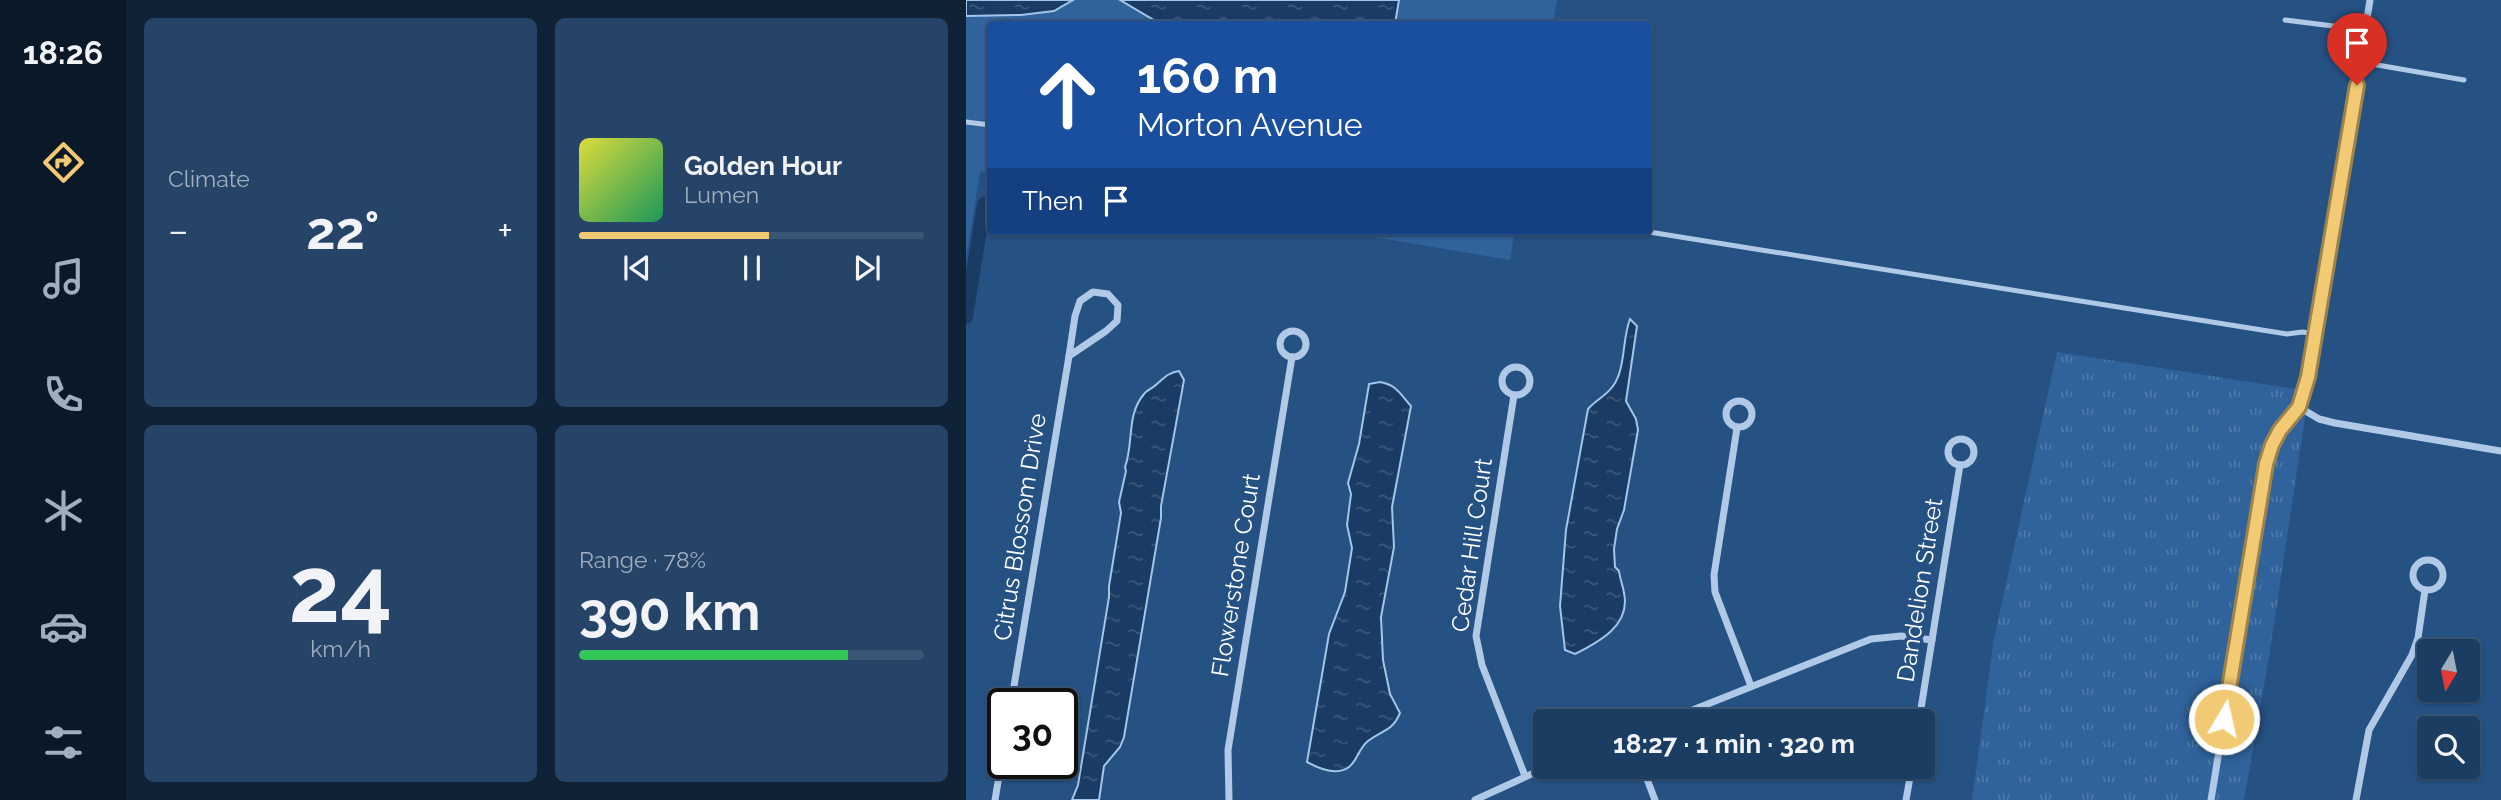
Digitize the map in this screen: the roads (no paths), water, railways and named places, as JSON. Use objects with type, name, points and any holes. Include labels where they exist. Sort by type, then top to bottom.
[{"type":"street","points":[[2211,800],[2266,464],[2280,430],[2299,407],[2308,377],[2370,0]]},
{"type":"street","name":"Citrus Blossom Drive","points":[[1014,688],[1075,316],[1080,301],[1093,292],[1108,294],[1118,305],[1117,321],[1069,356]]},
{"type":"street","name":"Flowerstone Court","points":[[1228,800],[1228,750],[1292,357]]},
{"type":"street","name":"Cedar Hill Court","points":[[1514,395],[1476,636],[1482,666],[1525,776]]},
{"type":"street","points":[[2299,407],[2319,419],[2335,423],[2501,451]]},
{"type":"street","points":[[1737,428],[1714,575],[1715,592],[1751,686]]},
{"type":"street","name":"Dandelion Street","points":[[1921,709],[1960,465]]},
{"type":"street","points":[[2429,559],[2438,563],[2444,575],[2435,589],[2425,590],[2414,582],[2413,571],[2417,563],[2429,559]]},
{"type":"street","points":[[2356,800],[2369,730],[2412,655],[2418,638],[2425,590]]},
{"type":"street","points":[[1694,709],[1871,639],[1901,636],[1932,640]]},
{"type":"street","points":[[1475,800],[1533,773]]},
{"type":"street","points":[[995,800],[998,779]]},
{"type":"street","points":[[1647,779],[1655,800]]},
{"type":"street","points":[[1906,800],[1910,779]]},
{"type":"lane","points":[[2284,20],[2365,30]]},
{"type":"lane","points":[[2361,62],[2464,80]]},
{"type":"lane","points":[[966,122],[987,125]]},
{"type":"lane","points":[[1652,232],[2287,334],[2316,334]]},
{"type":"water","points":[[966,0],[1073,0],[1054,11],[1021,15],[966,16]]},
{"type":"water","points":[[1120,0],[1399,0],[1396,21],[1156,21]]},
{"type":"water","points":[[1630,319],[1637,326],[1626,401],[1636,419],[1638,430],[1614,549],[1615,567],[1619,571],[1625,604],[1623,614],[1611,631],[1575,654],[1565,650],[1560,606],[1566,530],[1588,409],[1617,379]]},
{"type":"water","points":[[1179,371],[1184,380],[1124,737],[1120,747],[1104,766],[1099,800],[1072,800],[1078,785],[1109,597],[1121,513],[1119,502],[1132,420],[1138,402],[1145,393],[1167,376]]},
{"type":"water","points":[[1380,382],[1394,388],[1411,406],[1392,507],[1394,547],[1381,617],[1383,660],[1390,694],[1400,713],[1390,727],[1365,744],[1349,767],[1333,771],[1307,762],[1329,634],[1345,592],[1352,548],[1347,525],[1351,494],[1348,483],[1359,444],[1369,384]]},
{"type":"waterway","points":[[966,317],[984,204]]}]
